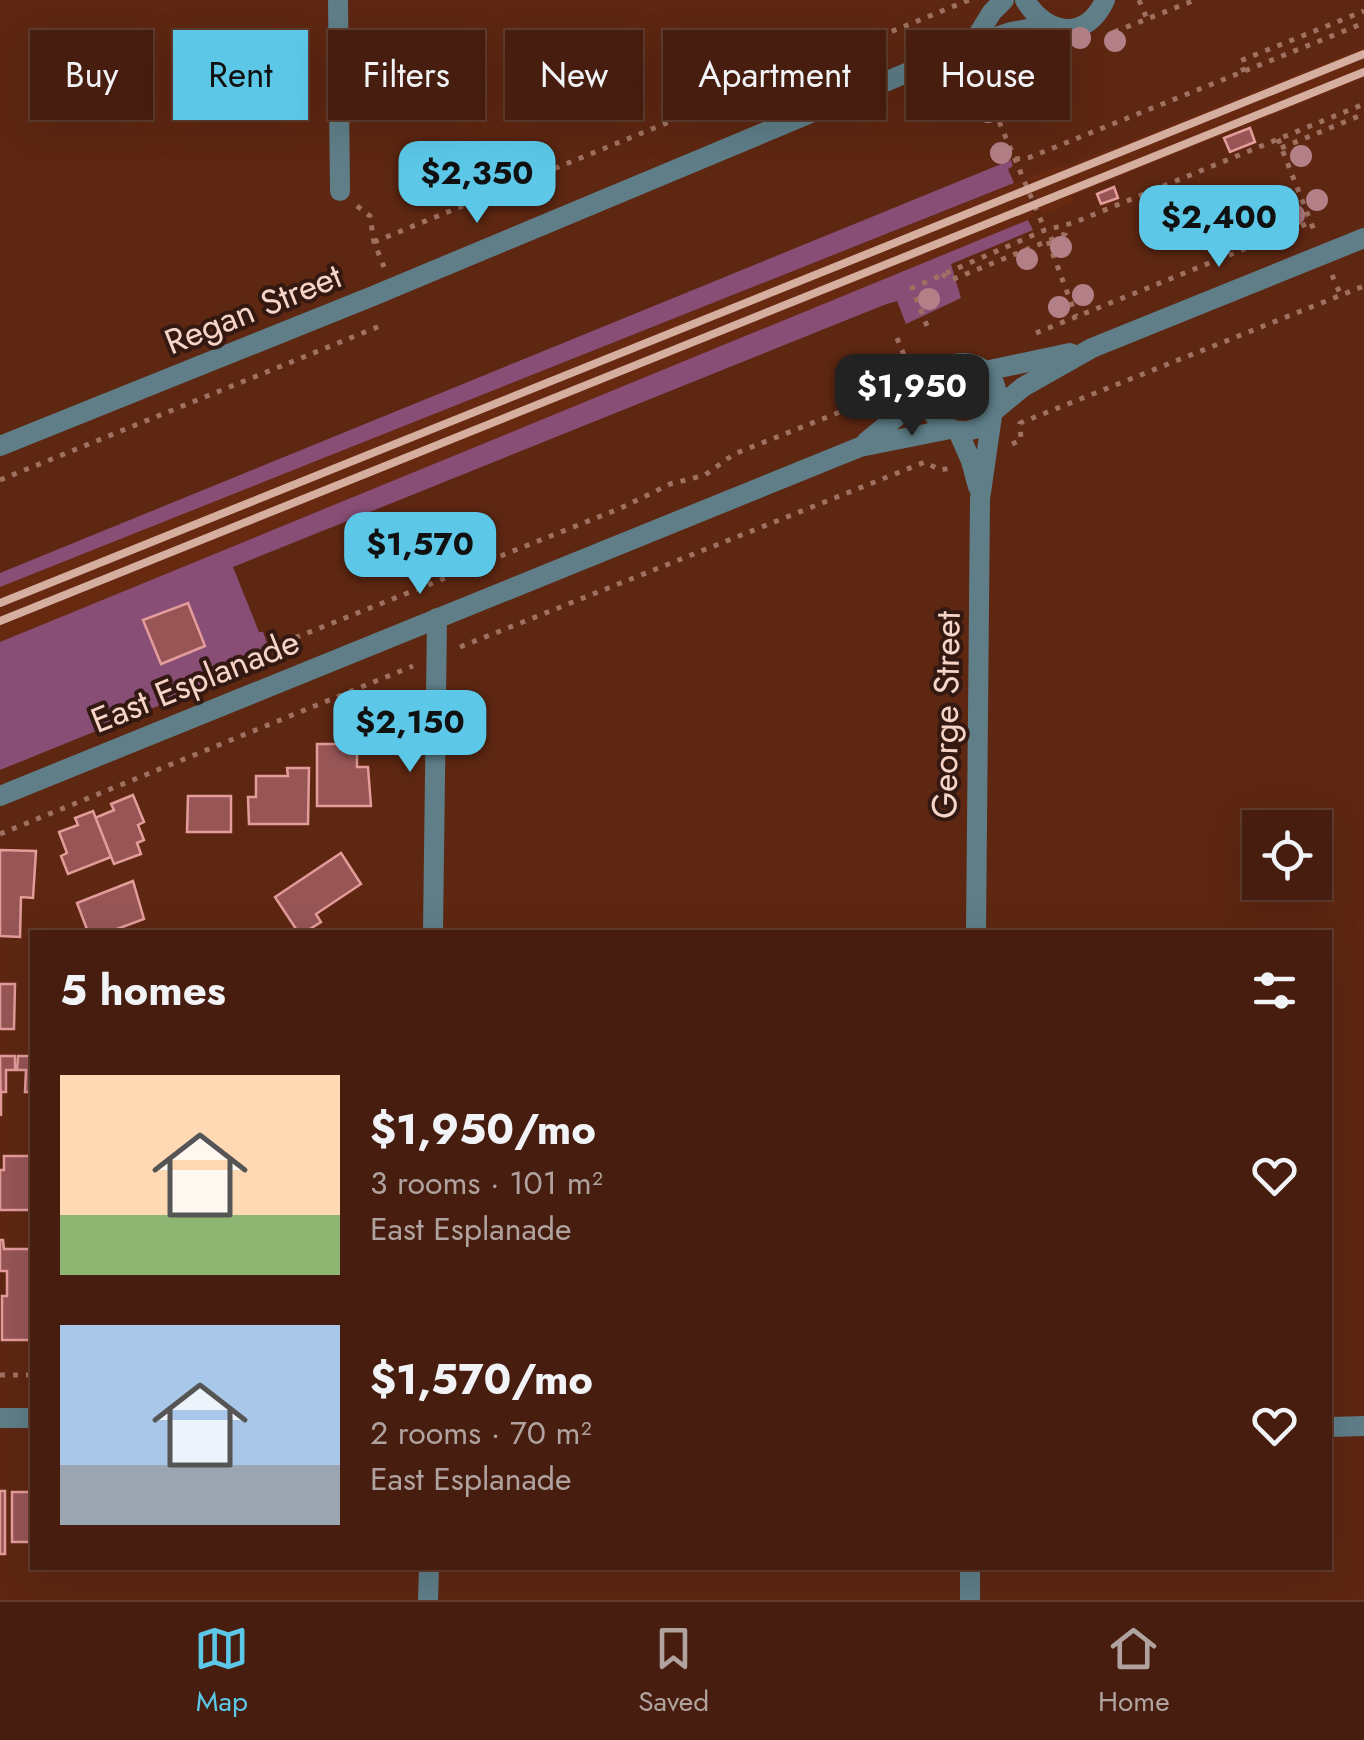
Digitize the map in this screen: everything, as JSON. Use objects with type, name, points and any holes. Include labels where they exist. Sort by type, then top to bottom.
[{"type":"street","points":[[338,0],[340,191]]},
{"type":"street","points":[[981,30],[1004,0]]},
{"type":"street","points":[[1025,0],[1034,15],[1049,26]]},
{"type":"street","name":"Regan Street","points":[[1023,30],[1083,25],[1107,3]]},
{"type":"street","name":"Regan Street","points":[[0,446],[392,288],[906,73]]},
{"type":"street","points":[[993,413],[997,394],[986,371],[968,362],[948,366],[934,379],[929,390],[930,409],[935,418],[954,430],[977,428],[1023,387],[1092,348],[1364,238]]},
{"type":"street","points":[[986,371],[1092,348]]},
{"type":"street","name":"East Esplanade","points":[[860,447],[929,390]]},
{"type":"street","name":"George Street","points":[[976,930],[979,457],[993,413]]},
{"type":"street","name":"George Street","points":[[954,430],[979,457]]},
{"type":"street","name":"East Esplanade","points":[[0,796],[860,447],[954,430]]},
{"type":"street","points":[[433,930],[437,618]]},
{"type":"street","points":[[0,1418],[30,1418]]},
{"type":"street","points":[[1332,1427],[1364,1426]]},
{"type":"street","points":[[428,1600],[429,1570]]},
{"type":"street","points":[[970,1570],[970,1600]]},
{"type":"path","points":[[374,242],[969,0]]},
{"type":"path","points":[[1139,0],[1146,19]]},
{"type":"path","points":[[1244,72],[1240,62],[1364,10]]},
{"type":"path","points":[[1015,159],[1028,158],[1364,23]]},
{"type":"path","points":[[926,326],[912,288],[1045,230],[1066,225],[1364,104]]},
{"type":"path","points":[[1281,148],[1364,114]]},
{"type":"path","points":[[998,120],[1045,230]]},
{"type":"path","points":[[1278,139],[1341,296]]},
{"type":"path","points":[[340,191],[370,216],[374,242],[392,288]]},
{"type":"path","points":[[1028,336],[1311,222]]},
{"type":"path","points":[[942,274],[950,280],[1065,234],[1066,225]]},
{"type":"path","points":[[1048,241],[1076,316]]},
{"type":"path","points":[[0,834],[924,462],[940,470],[979,457],[1021,440],[1020,423],[1364,286]]},
{"type":"path","points":[[0,480],[386,324]]},
{"type":"path","points":[[897,338],[908,365],[904,385]]},
{"type":"path","points":[[247,657],[621,508],[670,484],[705,474],[734,454],[894,390]]},
{"type":"path","points":[[0,1375],[30,1376]]},
{"type":"shaded area","points":[[1364,47],[1364,78],[1072,196],[1074,202],[1043,215],[1028,178],[1060,165],[1062,168]]},
{"type":"shaded area","points":[[1011,160],[1013,166],[1008,169],[1014,183],[0,587],[0,573]]},
{"type":"shaded area","points":[[1021,181],[1034,215],[1028,220],[0,642],[0,587]]},
{"type":"shaded area","points":[[1028,220],[1033,230],[951,264],[961,298],[906,324],[897,301],[884,305],[233,567],[259,632],[263,632],[267,658],[254,667],[0,770],[0,642]]},
{"type":"building","points":[[1250,128],[1255,142],[1230,152],[1224,138]]},
{"type":"building","points":[[1114,187],[1118,198],[1101,204],[1097,194]]},
{"type":"building","points":[[188,603],[205,646],[161,664],[143,620]]},
{"type":"building","points":[[317,744],[357,744],[357,767],[368,767],[371,806],[317,806]]},
{"type":"building","points":[[287,768],[309,768],[308,824],[249,824],[248,797],[256,797],[256,776],[288,776]]},
{"type":"building","points":[[133,795],[144,822],[138,825],[144,840],[137,843],[141,854],[114,864],[95,818],[114,810],[111,804]]},
{"type":"building","points":[[188,796],[231,796],[231,832],[187,832]]},
{"type":"building","points":[[93,811],[111,857],[68,874],[61,856],[67,853],[59,832],[78,825],[75,818]]},
{"type":"building","points":[[0,850],[36,851],[33,898],[21,897],[20,937],[0,936]]},
{"type":"building","points":[[341,853],[361,884],[316,914],[321,922],[308,930],[297,930],[275,897]]},
{"type":"building","points":[[133,881],[144,919],[114,930],[87,930],[77,903]]},
{"type":"building","points":[[0,984],[15,984],[14,1029],[0,1029]]},
{"type":"building","points":[[0,1056],[15,1056],[15,1070],[6,1070],[1,1116]]},
{"type":"building","points":[[18,1056],[30,1056],[30,1092],[25,1092],[26,1070],[17,1070]]},
{"type":"building","points":[[4,1156],[30,1156],[30,1210],[0,1210],[0,1170],[4,1170]]},
{"type":"building","points":[[0,1240],[4,1249],[30,1249],[30,1340],[2,1340],[2,1296],[7,1296],[7,1271],[0,1271]]},
{"type":"building","points":[[0,1491],[5,1491],[5,1554],[0,1554]]},
{"type":"building","points":[[12,1492],[30,1492],[30,1542],[12,1542]]},
{"type":"railway","points":[[0,603],[1364,54]]},
{"type":"railway","points":[[0,621],[1364,72]]}]
